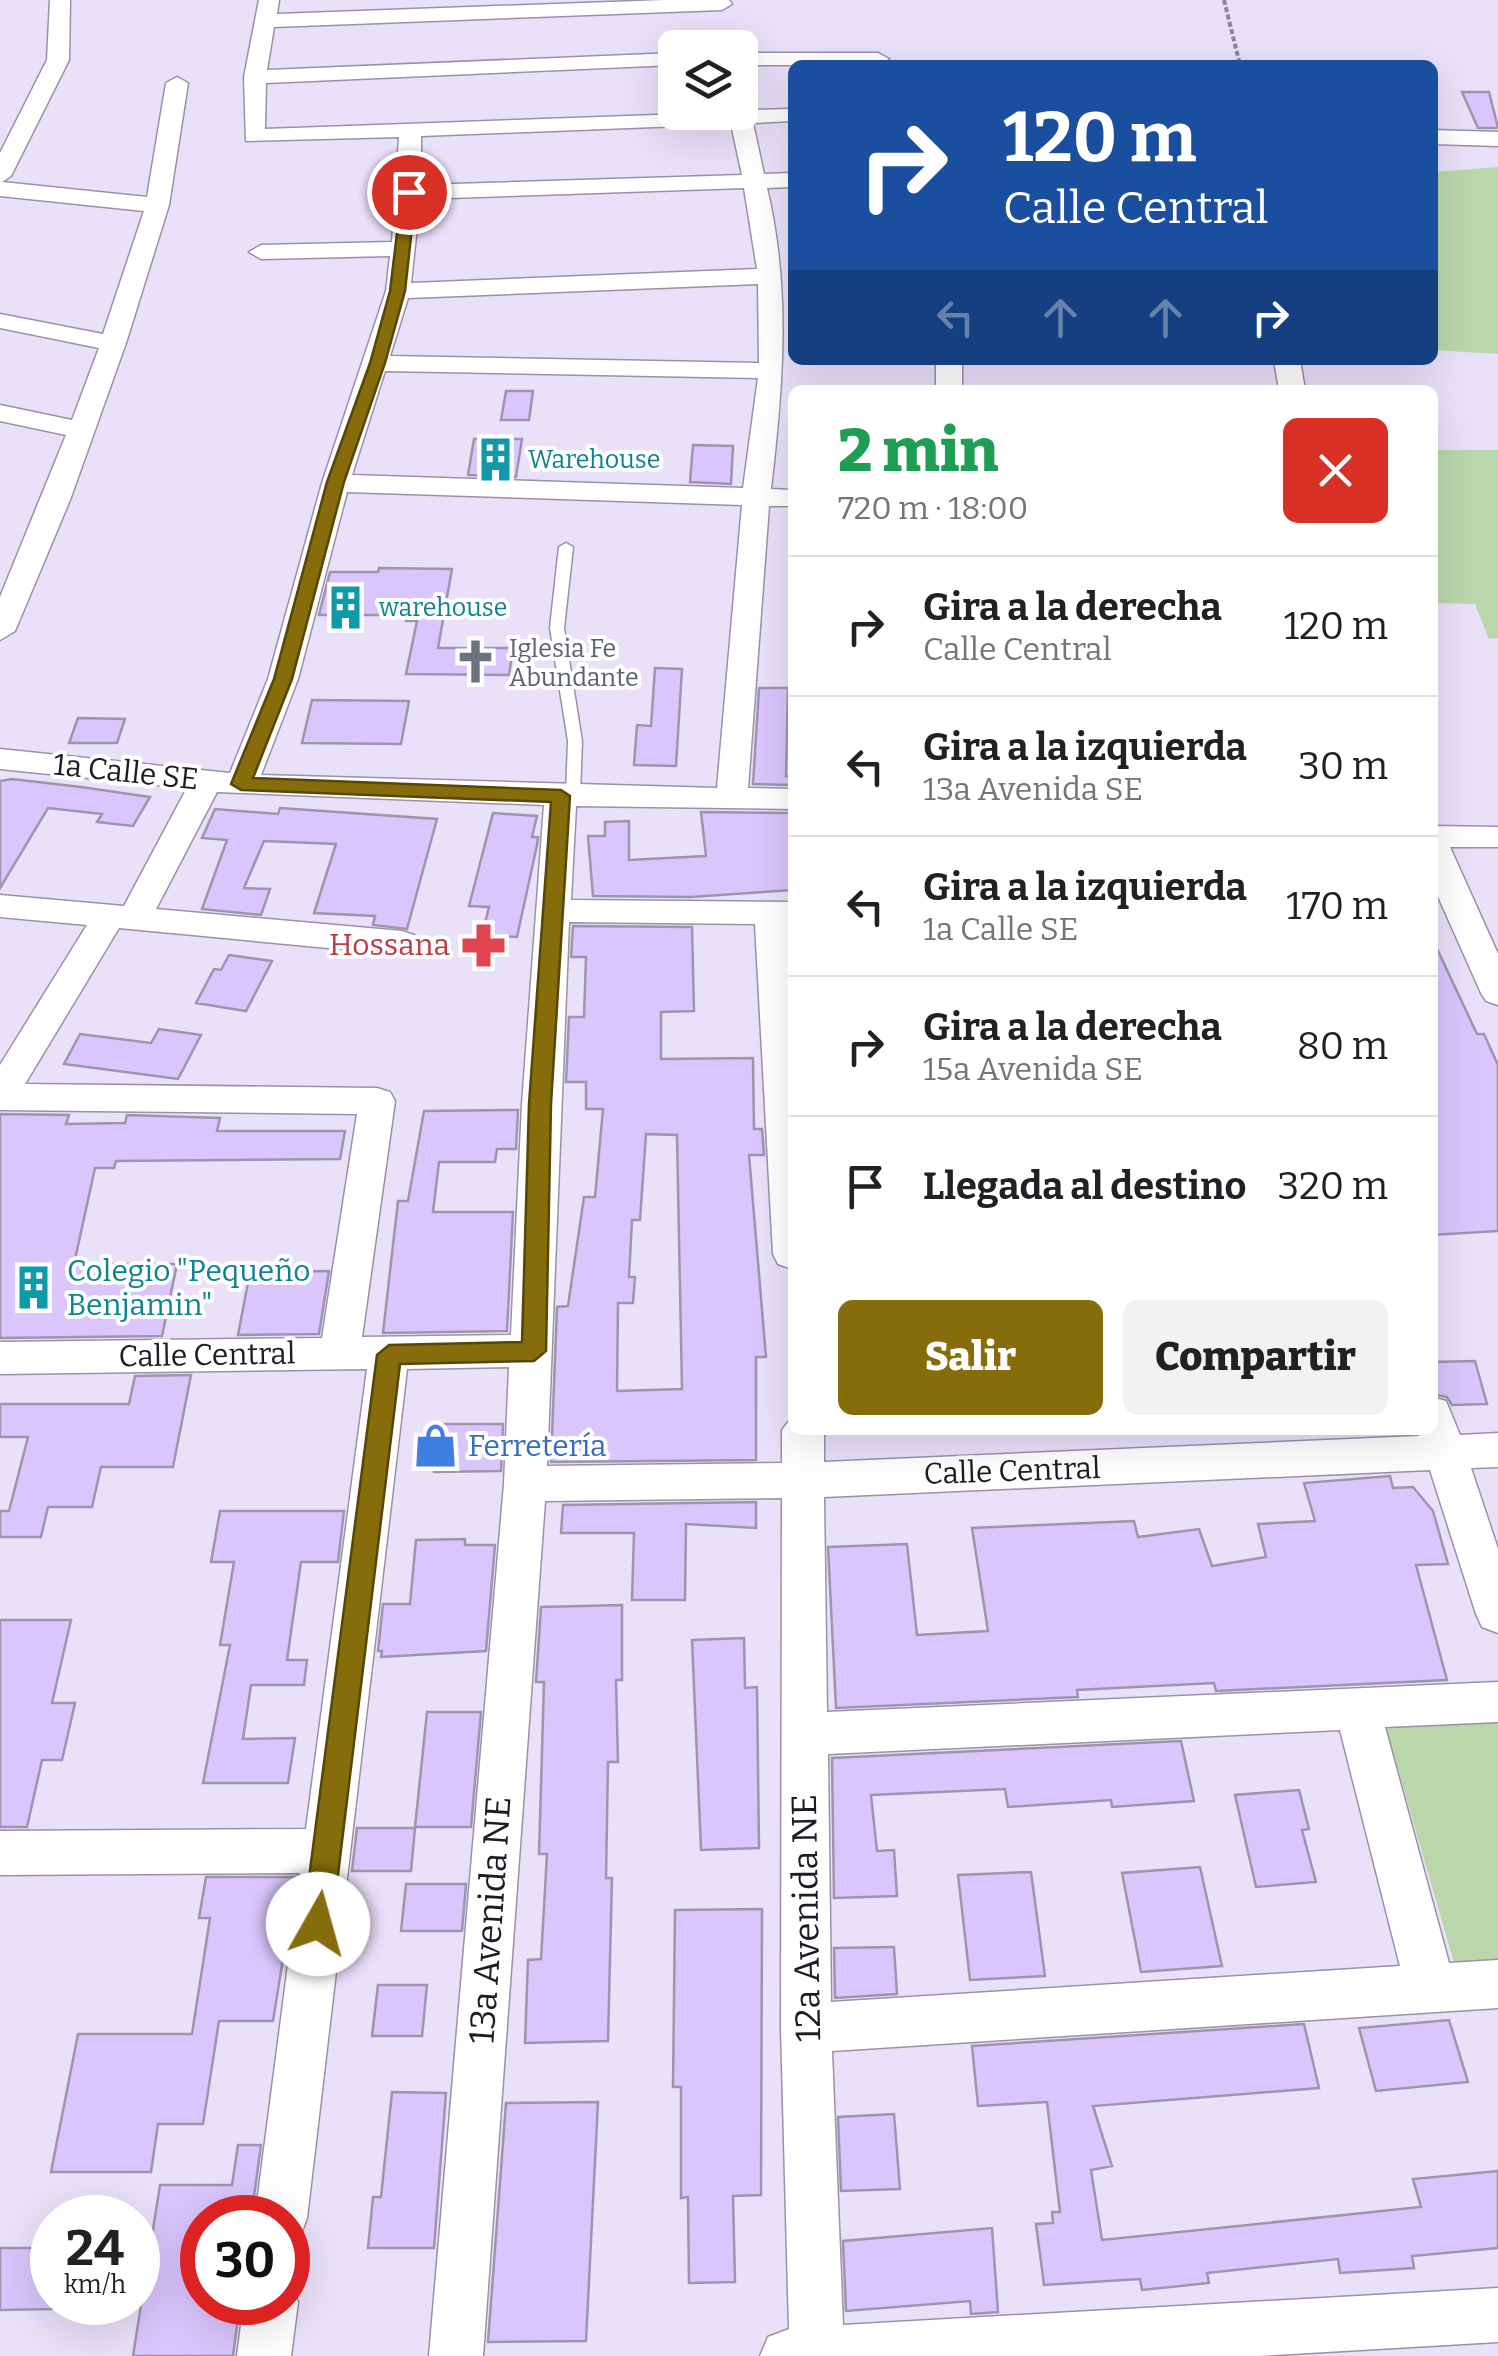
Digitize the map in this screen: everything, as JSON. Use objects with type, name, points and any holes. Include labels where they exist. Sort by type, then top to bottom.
[{"type":"street","points":[[0,176],[58,60],[60,0]]},
{"type":"street","points":[[658,118],[254,136],[254,77],[267,10],[721,2],[726,30]]},
{"type":"street","points":[[758,58],[878,58]]},
{"type":"street","points":[[254,77],[658,61]]},
{"type":"street","points":[[0,632],[56,500],[157,206],[177,83]]},
{"type":"street","points":[[758,114],[788,115]]},
{"type":"street","points":[[241,784],[283,679],[336,482],[378,363],[398,291],[409,192],[410,130]]},
{"type":"street","points":[[732,795],[756,497],[780,410],[772,371],[782,324],[770,276],[781,247],[754,180],[743,130]]},
{"type":"street","points":[[1438,137],[1498,139]]},
{"type":"street","points":[[409,192],[788,180]]},
{"type":"street","points":[[0,189],[157,206]]},
{"type":"street","points":[[261,252],[404,248]]},
{"type":"street","points":[[398,291],[770,276]]},
{"type":"street","points":[[0,321],[113,342]]},
{"type":"street","points":[[378,363],[772,371]]},
{"type":"street","points":[[0,413],[80,430]]},
{"type":"street","points":[[336,482],[788,498]]},
{"type":"street","name":"1a Calle SE","points":[[0,758],[241,784],[567,796],[732,795],[788,799]]},
{"type":"street","points":[[0,1096],[120,920],[207,782]]},
{"type":"street","name":"13a Avenida NE","points":[[456,2356],[525,1484],[534,1351],[540,1104],[567,796]]},
{"type":"street","points":[[1438,836],[1498,837]]},
{"type":"street","points":[[1438,858],[1498,994]]},
{"type":"street","points":[[0,906],[402,943]]},
{"type":"street","points":[[555,911],[782,912],[788,1115]]},
{"type":"street","points":[[0,1096],[377,1101],[340,1354]]},
{"type":"street","name":"Calle Central","points":[[0,1358],[534,1351]]},
{"type":"street","points":[[284,2195],[389,1355]]},
{"type":"street","points":[[1438,1431],[1498,1614]]},
{"type":"street","name":"12a Avenida NE","points":[[803,1435],[807,2356]]},
{"type":"street","name":"Calle Central","points":[[525,1484],[806,1480],[1498,1450]]},
{"type":"street","points":[[804,1734],[1498,1702]]},
{"type":"street","points":[[1358,1709],[1431,1989]]},
{"type":"street","points":[[0,1853],[326,1851]]},
{"type":"street","points":[[806,2028],[1498,1984]]},
{"type":"street","points":[[807,2356],[1498,2315]]},
{"type":"street","points":[[264,2356],[267,2325]]},
{"type":"lane","points":[[566,547],[558,628],[576,742],[567,796]]},
{"type":"path","points":[[1224,0],[1239,60]]},
{"type":"green space","points":[[1498,167],[1498,354],[1438,350],[1438,172]]},
{"type":"green space","points":[[1438,450],[1498,450],[1498,638],[1489,639],[1475,604],[1438,603]]},
{"type":"green space","points":[[1498,1720],[1498,1963],[1455,1966],[1386,1728]]},
{"type":"building","points":[[1462,92],[1489,92],[1498,128],[1478,128]]},
{"type":"building","points":[[506,391],[533,391],[529,420],[501,420]]},
{"type":"building","name":"Warehouse","points":[[474,439],[522,439],[516,477],[468,475]]},
{"type":"building","points":[[693,445],[733,446],[731,484],[690,482]]},
{"type":"building","points":[[379,568],[452,569],[438,648],[513,648],[509,675],[406,674],[417,621],[406,621],[407,615],[319,615],[330,572],[378,572]]},
{"type":"building","points":[[655,668],[682,669],[676,766],[634,765],[637,725],[651,726]]},
{"type":"building","points":[[759,688],[788,688],[788,785],[753,784]]},
{"type":"building","points":[[312,700],[409,701],[401,744],[302,743]]},
{"type":"building","points":[[78,718],[125,719],[117,743],[69,743]]},
{"type":"building","points":[[12,779],[150,797],[133,826],[97,822],[102,814],[48,808],[0,888],[0,781]]},
{"type":"building","points":[[280,808],[437,819],[407,929],[373,925],[375,916],[314,913],[336,844],[264,841],[244,888],[270,889],[261,915],[202,909],[227,840],[202,838],[215,809],[278,814]]},
{"type":"building","points":[[701,812],[788,813],[788,890],[691,897],[593,896],[588,836],[605,836],[605,822],[629,821],[629,860],[706,856]]},
{"type":"building","points":[[493,813],[537,816],[532,837],[538,837],[537,845],[517,937],[482,935],[489,907],[469,906]]},
{"type":"building","points":[[573,926],[692,927],[694,1011],[661,1012],[661,1059],[753,1058],[754,1129],[762,1129],[764,1155],[749,1155],[766,1357],[756,1357],[756,1460],[551,1462],[557,1307],[568,1306],[584,1197],[595,1197],[603,1109],[586,1109],[586,1082],[566,1082],[569,1017],[584,1017],[586,957],[571,957]],"holes":[[[646,1134],[677,1135],[682,1389],[617,1391],[618,1303],[633,1303],[635,1277],[629,1277],[632,1220],[640,1220]]]},
{"type":"building","points":[[1438,951],[1477,1034],[1484,1034],[1498,1065],[1498,1231],[1438,1235]]},
{"type":"building","points":[[229,955],[272,961],[246,1011],[196,1003],[214,969],[221,970]]},
{"type":"building","points":[[159,1029],[201,1035],[178,1079],[64,1064],[80,1034],[151,1043]]},
{"type":"building","points":[[518,1110],[516,1149],[497,1149],[495,1162],[439,1162],[433,1212],[513,1212],[507,1331],[383,1333],[398,1201],[408,1201],[424,1111]]},
{"type":"building","points":[[0,1114],[69,1115],[66,1124],[125,1123],[127,1115],[220,1118],[217,1131],[345,1131],[340,1159],[116,1161],[114,1168],[95,1168],[74,1264],[177,1264],[162,1336],[0,1338]]},
{"type":"building","points":[[329,1271],[319,1334],[238,1335],[250,1272]]},
{"type":"building","points":[[1475,1361],[1487,1404],[1452,1405],[1447,1397],[1438,1395],[1438,1362]]},
{"type":"building","points":[[191,1375],[173,1467],[101,1467],[92,1507],[48,1507],[41,1537],[0,1537],[0,1511],[9,1511],[28,1437],[0,1437],[0,1404],[129,1404],[135,1376]]},
{"type":"building","points":[[439,1424],[503,1424],[501,1471],[434,1472]]},
{"type":"building","points":[[1390,1476],[1393,1488],[1413,1487],[1433,1511],[1448,1564],[1416,1565],[1447,1680],[1216,1691],[1214,1683],[1077,1690],[1078,1697],[836,1708],[828,1547],[907,1544],[917,1635],[988,1631],[972,1528],[1134,1521],[1138,1537],[1199,1529],[1212,1566],[1266,1557],[1258,1524],[1315,1521],[1304,1483]]},
{"type":"building","points":[[756,1502],[756,1528],[686,1524],[685,1600],[632,1600],[634,1533],[561,1533],[563,1505]]},
{"type":"building","points":[[220,1511],[344,1511],[338,1562],[301,1562],[287,1660],[307,1660],[304,1685],[251,1685],[243,1739],[295,1738],[288,1783],[203,1783],[230,1645],[220,1645],[234,1562],[211,1562]]},
{"type":"building","points":[[465,1539],[465,1545],[495,1545],[486,1651],[381,1657],[382,1651],[378,1651],[383,1604],[410,1604],[416,1540]]},
{"type":"building","points":[[622,1605],[622,1680],[616,1680],[618,1762],[608,1762],[606,1878],[612,1878],[608,2041],[525,2043],[528,1960],[541,1959],[547,1854],[539,1854],[544,1682],[536,1682],[541,1607]]},
{"type":"building","points":[[0,1620],[71,1620],[52,1703],[75,1703],[62,1760],[42,1760],[27,1827],[0,1827]]},
{"type":"building","points":[[744,1638],[745,1688],[757,1687],[759,1848],[701,1850],[692,1640]]},
{"type":"building","points":[[427,1712],[481,1712],[471,1827],[415,1827]]},
{"type":"building","points":[[1181,1741],[1194,1801],[1112,1807],[1111,1800],[1008,1807],[1005,1789],[871,1795],[877,1851],[894,1850],[897,1896],[834,1898],[832,1758]]},
{"type":"building","points":[[1299,1790],[1309,1829],[1302,1830],[1316,1882],[1256,1887],[1235,1795]]},
{"type":"building","points":[[357,1828],[415,1828],[411,1871],[352,1871]]},
{"type":"building","points":[[1200,1867],[1222,1966],[1141,1972],[1122,1873]]},
{"type":"building","points":[[1031,1872],[1045,1976],[970,1980],[958,1875]]},
{"type":"building","points":[[206,1877],[296,1877],[273,2021],[219,2021],[203,2124],[158,2124],[151,2172],[51,2172],[78,2034],[192,2034],[210,1918],[199,1918]]},
{"type":"building","points":[[406,1884],[466,1884],[462,1931],[401,1931]]},
{"type":"building","points":[[762,1909],[761,2195],[733,2196],[735,2282],[689,2283],[688,2197],[681,2198],[681,2087],[673,2087],[675,1910]]},
{"type":"building","points":[[894,1947],[897,1994],[835,1998],[834,1948]]},
{"type":"building","points":[[378,1985],[427,1985],[422,2036],[372,2036]]},
{"type":"building","points":[[1449,2020],[1468,2082],[1376,2091],[1359,2028]]},
{"type":"building","points":[[1304,2024],[1319,2088],[1093,2106],[1112,2166],[1091,2170],[1102,2240],[1421,2207],[1413,2179],[1498,2171],[1498,2248],[1412,2256],[1414,2268],[1340,2273],[1338,2259],[1207,2273],[1209,2283],[1142,2290],[1140,2279],[1044,2285],[1036,2224],[1053,2223],[1052,2212],[1060,2212],[1047,2102],[978,2106],[972,2046]]},
{"type":"building","points":[[392,2092],[446,2093],[434,2248],[368,2248],[373,2197],[381,2197]]},
{"type":"building","points":[[598,2102],[586,2341],[488,2342],[506,2103]]},
{"type":"building","points":[[894,2114],[900,2189],[841,2191],[838,2117]]},
{"type":"building","points":[[238,2145],[261,2145],[254,2195],[180,2195],[180,2325],[237,2325],[233,2356],[133,2356],[138,2325],[160,2325],[160,2185],[232,2185]]},
{"type":"building","points":[[992,2228],[998,2312],[971,2314],[970,2301],[846,2311],[843,2241]]},
{"type":"building","points":[[0,2248],[30,2248],[30,2309],[0,2310]]},
{"type":"place","name":"Warehouse","points":[[495,459]]},
{"type":"place","name":"warehouse","points":[[346,607]]},
{"type":"place","name":"Iglesia Fe Abundante","points":[[476,662]]},
{"type":"place","name":"Hossana","points":[[483,945]]},
{"type":"place","name":"Colegio \"Pequeño Benjamin\"","points":[[34,1288]]},
{"type":"place","name":"Ferretería","points":[[435,1446]]},
{"type":"route","points":[[318,1924],[389,1355],[534,1351],[540,1104],[552,980],[561,796],[241,784],[283,679],[336,482],[378,363],[398,291],[409,192]]}]
